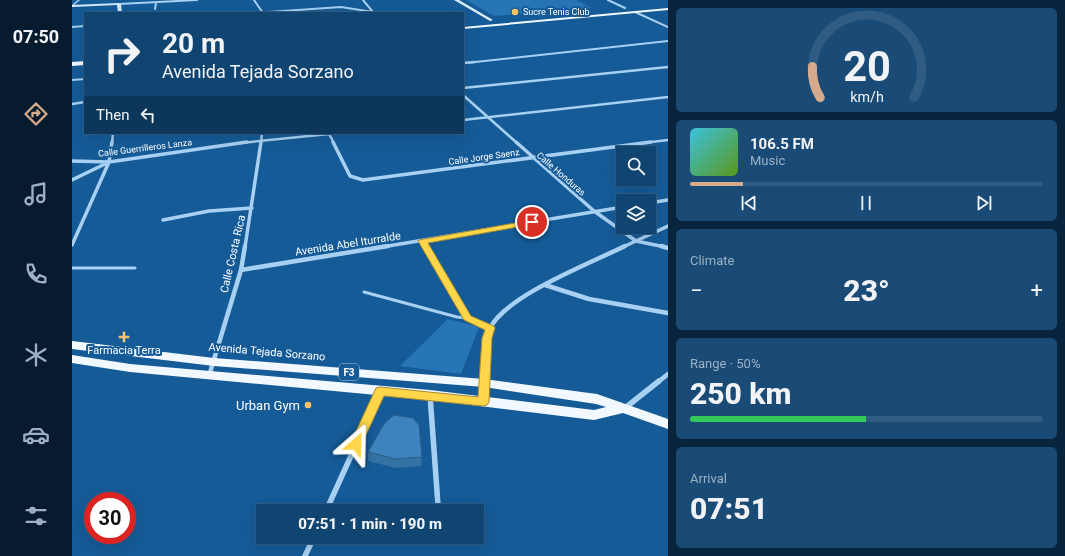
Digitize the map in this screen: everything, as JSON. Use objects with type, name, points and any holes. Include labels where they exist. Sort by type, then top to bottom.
[{"type":"main road","points":[[464,22],[668,4]]},
{"type":"main road","points":[[624,8],[635,12]]},
{"type":"main road","points":[[464,28],[668,9]]},
{"type":"main road","points":[[491,20],[499,25]]},
{"type":"main road","points":[[72,64],[84,63]]},
{"type":"main road","name":"Avenida Tejada Sorzano","points":[[72,345],[214,362],[484,383],[597,399],[668,424]]},
{"type":"main road","name":"F3","points":[[72,359],[130,368],[430,395],[594,415],[625,408]]},
{"type":"street","points":[[72,6],[197,0]]},
{"type":"street","points":[[254,0],[262,12]]},
{"type":"street","points":[[363,0],[373,12]]},
{"type":"street","points":[[456,0],[491,20]]},
{"type":"street","points":[[608,0],[624,8]]},
{"type":"street","points":[[154,9],[156,3]]},
{"type":"street","points":[[120,4],[120,12]]},
{"type":"street","points":[[276,12],[341,7],[368,12]]},
{"type":"street","points":[[635,12],[668,27]]},
{"type":"street","points":[[72,28],[84,26]]},
{"type":"street","points":[[464,63],[668,41]]},
{"type":"street","points":[[464,88],[668,67]]},
{"type":"street","name":"Calle Honduras","points":[[464,97],[594,212],[636,241]]},
{"type":"street","points":[[464,120],[668,97]]},
{"type":"street","points":[[72,104],[84,102]]},
{"type":"street","points":[[72,245],[109,162],[113,134]]},
{"type":"street","name":"Calle Costa Rica","points":[[209,376],[241,270],[252,208],[262,134]]},
{"type":"street","name":"Calle Jorge Saenz","points":[[330,134],[350,176],[358,180],[370,180],[531,157],[668,140]]},
{"type":"street","name":"Calle Guerrilleros Lanza","points":[[72,161],[109,162],[261,141],[330,134]]},
{"type":"street","points":[[72,180],[109,162]]},
{"type":"street","points":[[656,202],[668,200]]},
{"type":"street","points":[[163,220],[209,211],[252,208]]},
{"type":"street","name":"Avenida Abel Iturralde","points":[[241,270],[616,208]]},
{"type":"street","points":[[483,402],[487,338],[490,328],[501,314],[523,297],[544,285],[668,226]]},
{"type":"street","points":[[422,241],[467,318],[490,328]]},
{"type":"street","points":[[636,241],[668,248]]},
{"type":"street","points":[[544,285],[561,293],[578,297],[668,313]]},
{"type":"street","points":[[625,408],[668,374]]},
{"type":"street","points":[[329,504],[380,391]]},
{"type":"street","points":[[430,395],[438,504]]},
{"type":"street","points":[[305,556],[311,544]]},
{"type":"lane","points":[[72,6],[79,0]]},
{"type":"lane","points":[[72,80],[84,79]]},
{"type":"lane","points":[[72,268],[135,268]]},
{"type":"lane","points":[[364,292],[456,317],[467,318]]},
{"type":"shaded area","name":"Sucre Tenis Club","points":[[466,0],[576,0],[592,8],[494,16]]},
{"type":"shaded area","points":[[448,319],[479,327],[461,374],[400,366]]},
{"type":"building","points":[[394,415],[413,418],[419,425],[422,457],[396,459],[368,452],[384,424]]},
{"type":"place","name":"Sucre Tenis Club","points":[[515,12]]},
{"type":"place","name":"Farmacia Terra","points":[[124,337]]},
{"type":"place","name":"Urban Gym","points":[[308,405]]},
{"type":"route","points":[[356,444],[380,391],[430,395],[483,402],[487,338],[490,328],[467,318],[422,241],[532,222]]}]
